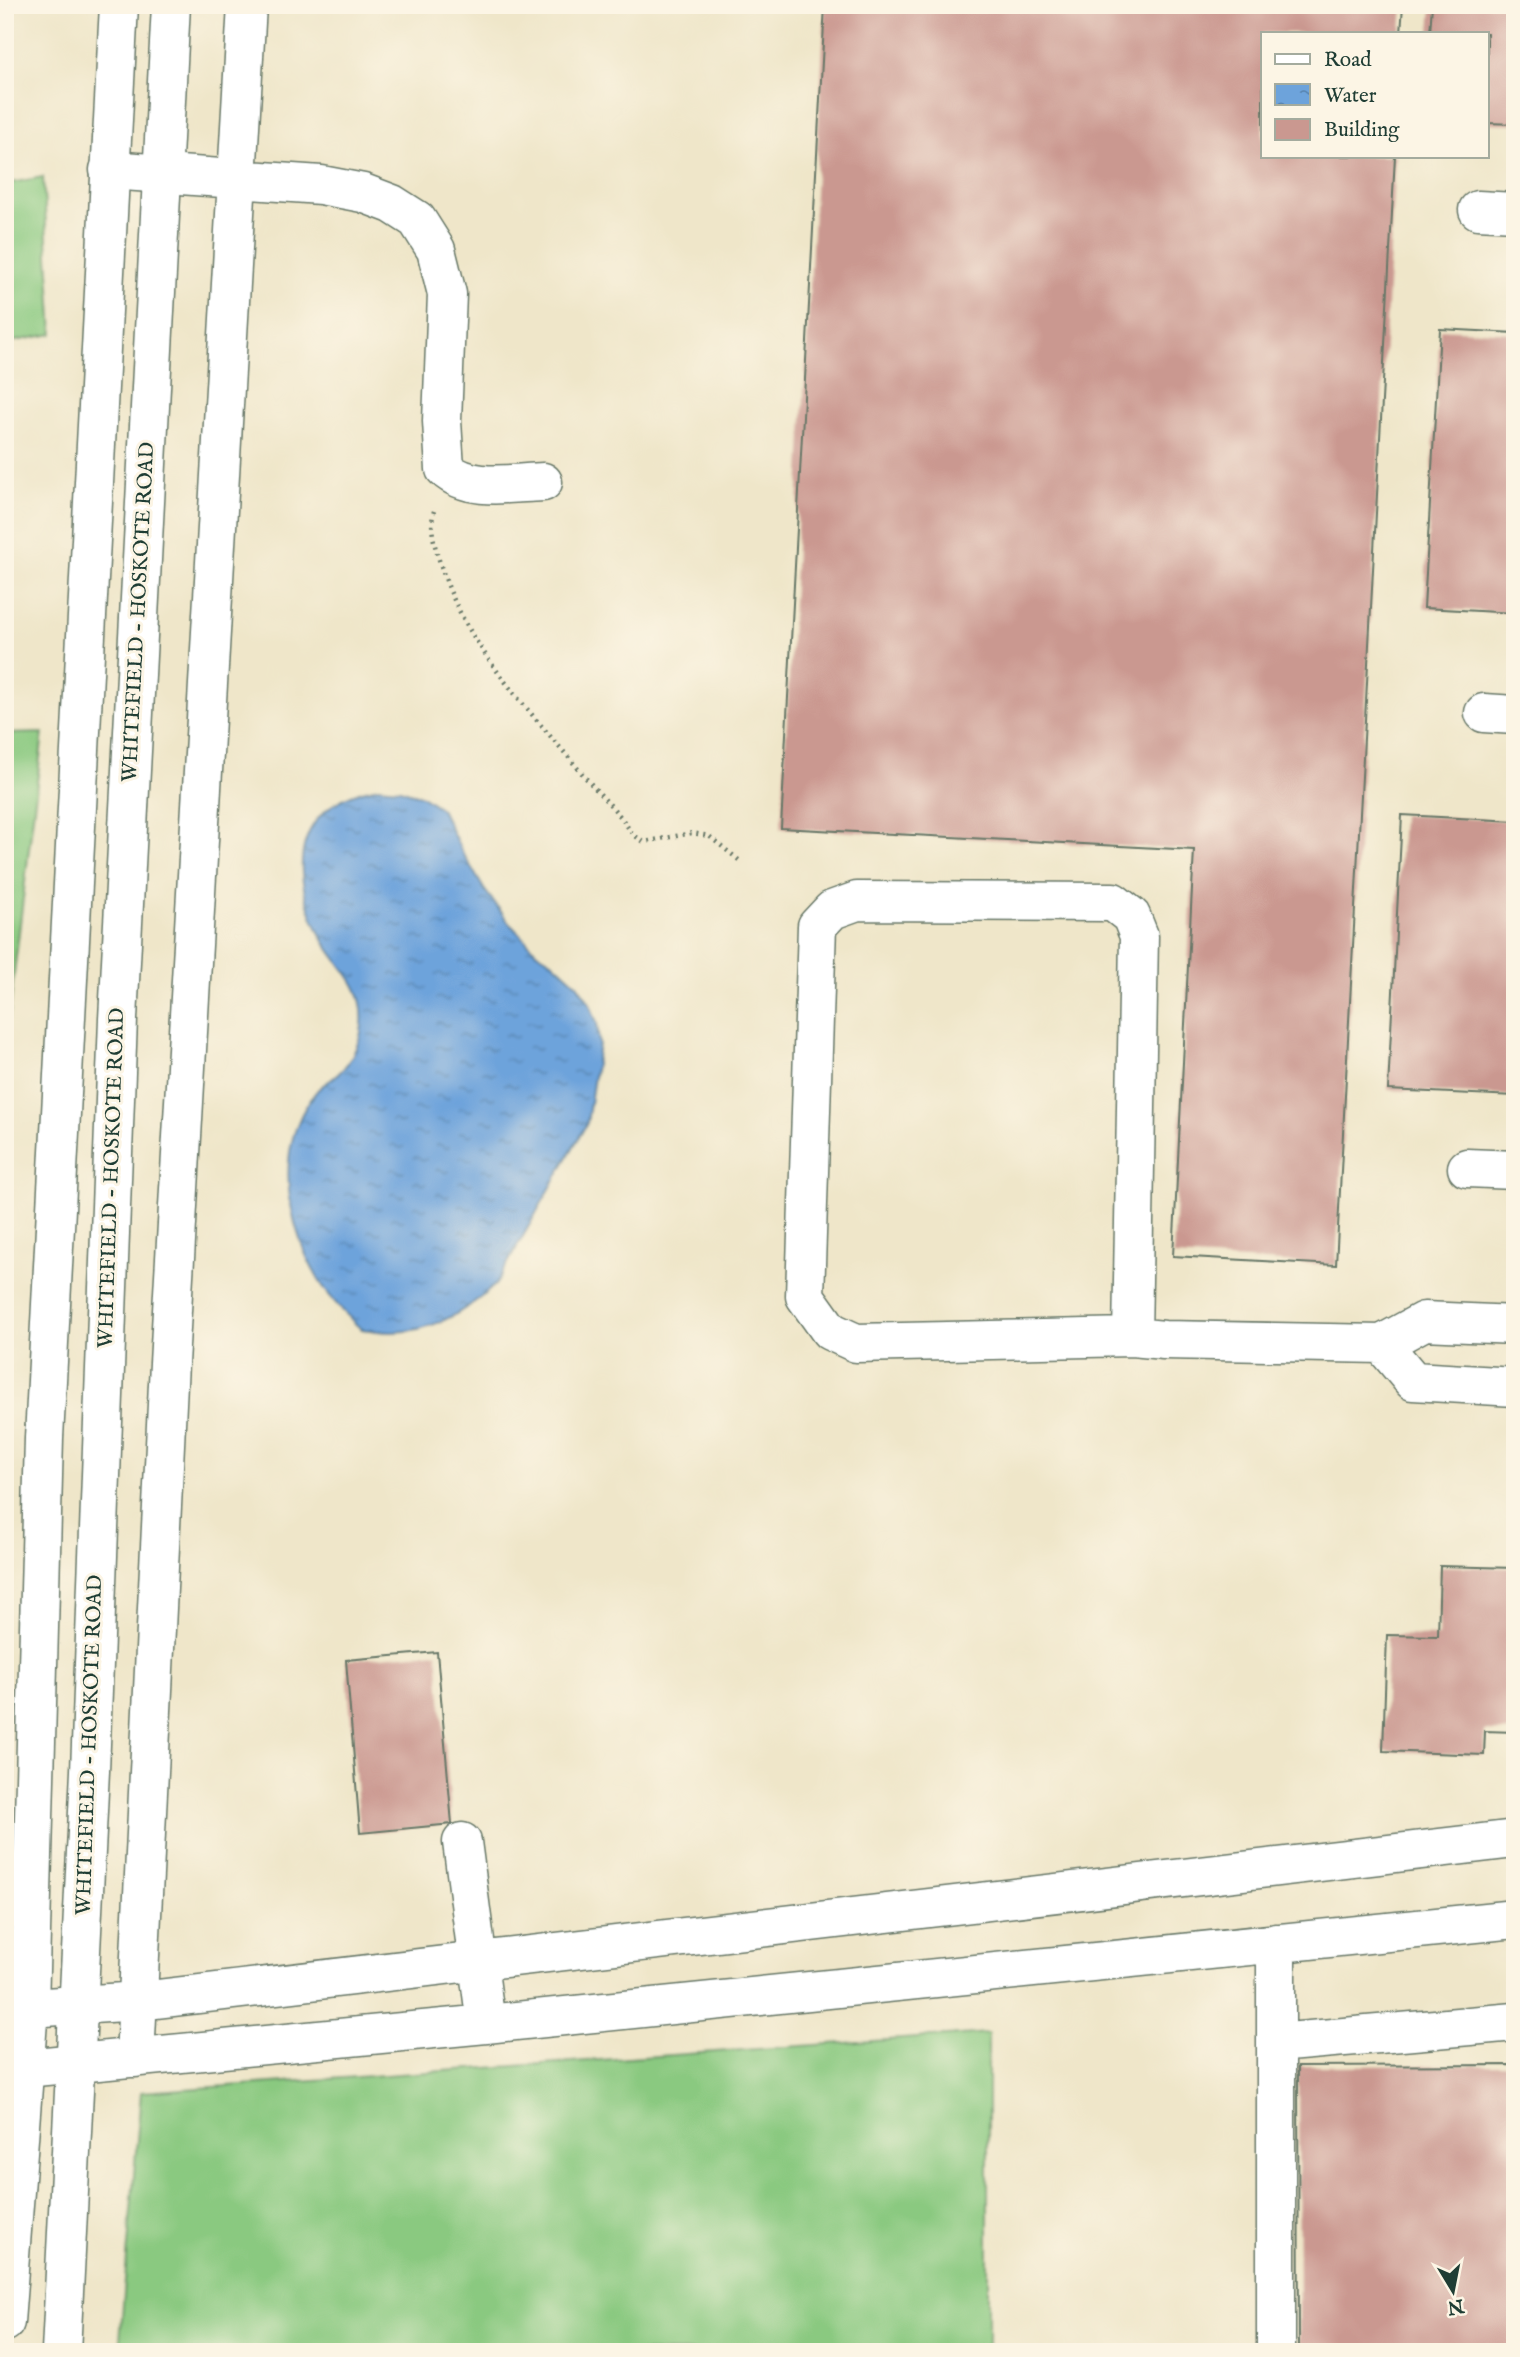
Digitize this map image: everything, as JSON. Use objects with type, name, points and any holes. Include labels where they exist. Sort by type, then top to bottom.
[{"type":"street","points":[[5,2322],[29,2008],[44,1438],[119,5]]},
{"type":"street","name":"WHITEFIELD - HOSKOTE ROAD","points":[[61,2352],[90,1771],[118,1019],[171,5]]},
{"type":"street","points":[[135,2058],[140,2001],[169,1349],[247,5]]},
{"type":"street","points":[[109,170],[321,185],[363,193],[392,204],[417,220],[436,250],[447,294],[442,421],[445,469],[455,478],[475,484],[543,482]]},
{"type":"street","points":[[1132,1336],[1139,936],[1131,916],[1113,902],[857,901],[832,910],[817,926],[816,940],[805,1296],[830,1331],[856,1343],[1132,1336],[1164,1340],[1382,1344],[1424,1321],[1515,1325]]},
{"type":"street","points":[[1466,1168],[1515,1170]]},
{"type":"street","points":[[1382,1344],[1413,1381],[1515,1387]]},
{"type":"street","points":[[29,2008],[140,2001],[1515,1839]]},
{"type":"street","points":[[462,1842],[486,2024]]},
{"type":"street","points":[[24,2068],[486,2024],[1515,1919]]},
{"type":"street","points":[[1276,1943],[1276,2352]]},
{"type":"street","points":[[1276,2043],[1515,2022]]},
{"type":"path","points":[[445,469],[432,516],[435,545],[443,573],[460,610],[502,680],[596,793],[620,816],[631,834],[644,842],[692,833],[709,836],[740,861]]},
{"type":"green space","points":[[43,177],[53,334],[5,343],[5,184]]},
{"type":"green space","points":[[43,733],[5,1048],[5,734]]},
{"type":"green space","points":[[988,2033],[988,2352],[119,2352],[141,2092]]},
{"type":"water","points":[[378,787],[400,789],[422,796],[441,809],[484,889],[511,925],[537,952],[552,961],[577,984],[589,1002],[597,1023],[599,1044],[587,1123],[496,1284],[470,1305],[442,1321],[411,1331],[394,1332],[360,1328],[320,1282],[301,1243],[290,1202],[288,1181],[290,1151],[301,1115],[318,1090],[348,1062],[356,1048],[362,1025],[362,1010],[355,985],[326,944],[309,907],[303,883],[302,861],[306,840],[315,822],[330,807],[351,795]]},
{"type":"building","points":[[825,5],[1403,5],[1401,32],[1261,32],[1261,158],[1395,158],[1336,1265],[1173,1256],[1194,850],[781,828]]},
{"type":"building","points":[[1432,5],[1515,5],[1515,124],[1488,123],[1488,32],[1430,32]]},
{"type":"building","points":[[1440,329],[1515,333],[1515,613],[1424,608]]},
{"type":"building","points":[[1402,815],[1515,821],[1515,1096],[1388,1090]]},
{"type":"building","points":[[1440,1566],[1515,1568],[1515,1732],[1485,1731],[1484,1755],[1383,1751],[1387,1635],[1438,1636]]},
{"type":"building","points":[[437,1652],[452,1824],[360,1833],[346,1660]]},
{"type":"building","points":[[1515,2065],[1515,2352],[1299,2352],[1298,2066]]}]
